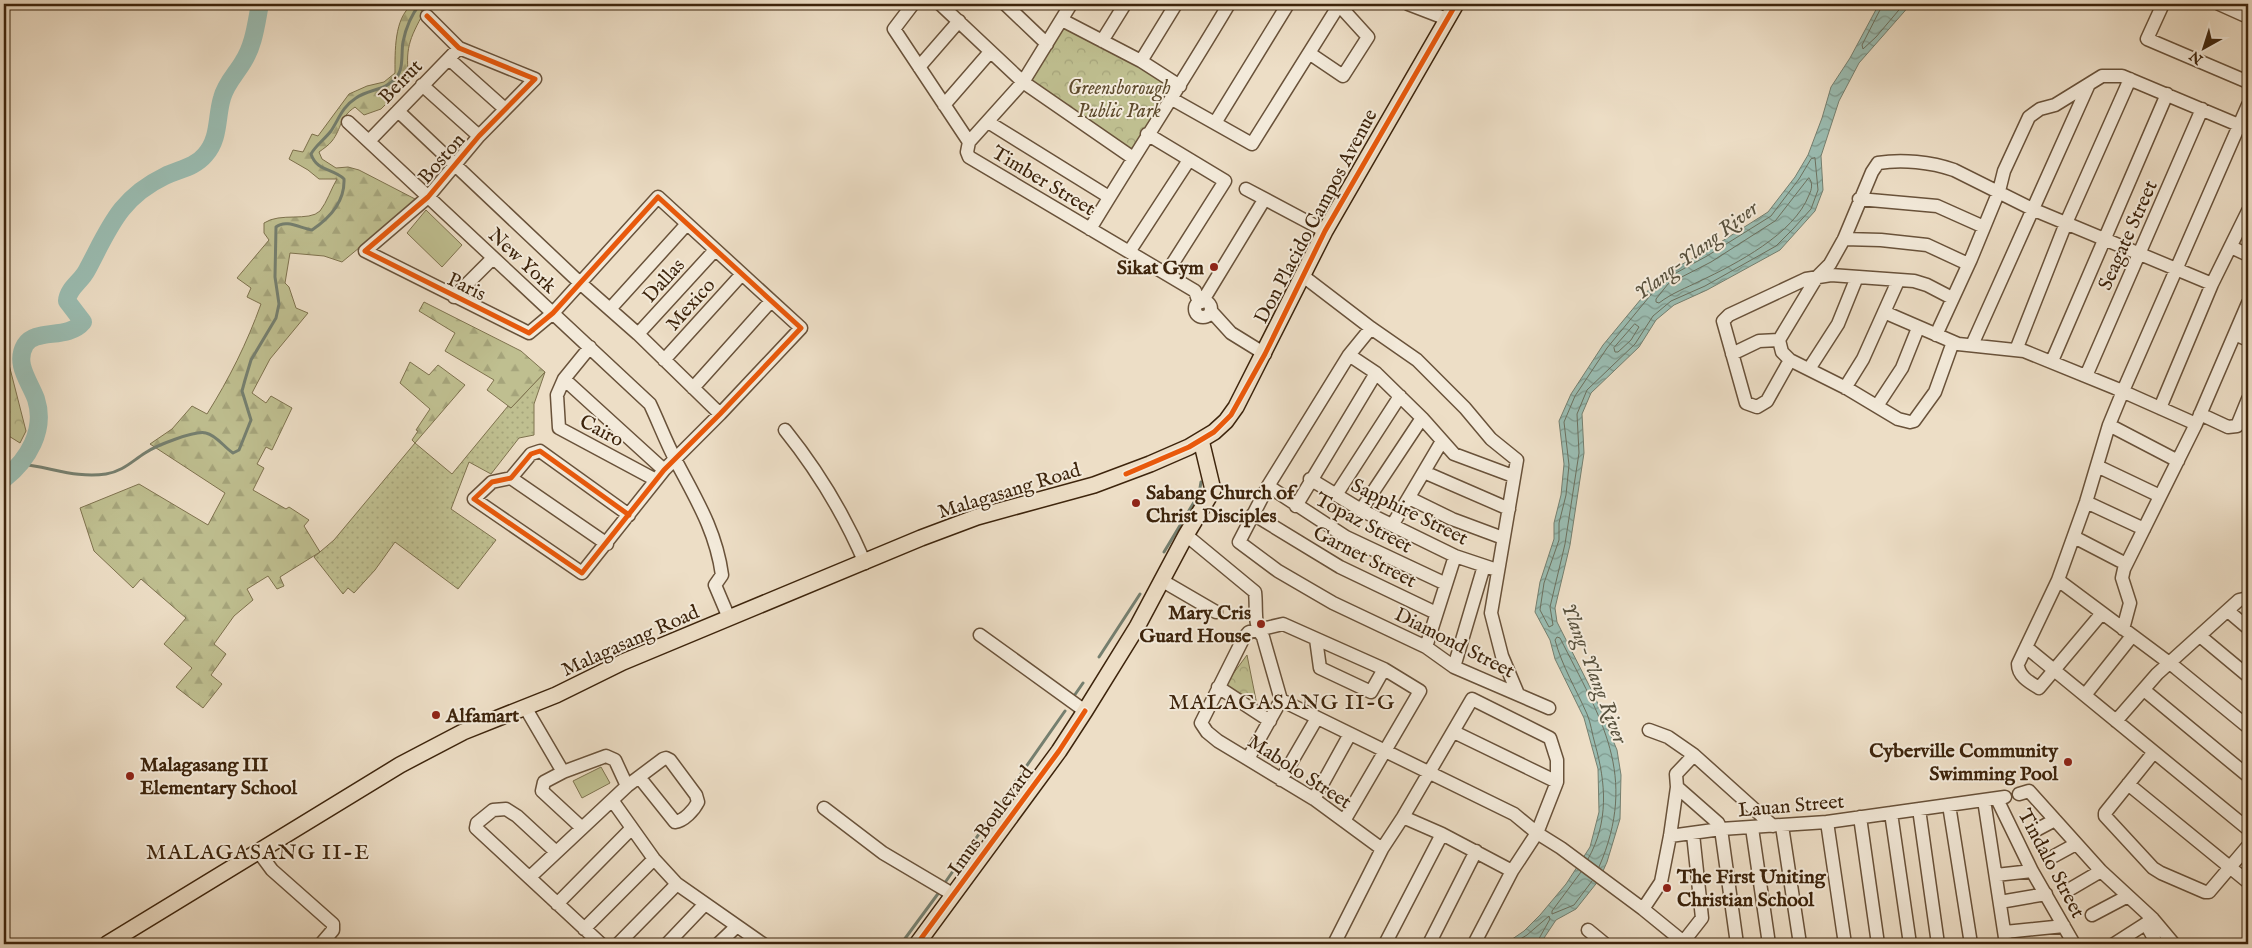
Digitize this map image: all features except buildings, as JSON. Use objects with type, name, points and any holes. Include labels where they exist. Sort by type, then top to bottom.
[{"type":"main road","name":"Don Placido Campos Avenue","points":[[1201,440],[1220,427],[1231,415],[1265,354],[1325,231],[1456,4]]},
{"type":"main road","name":"Imus Boulevard","points":[[917,944],[1058,751],[1137,627],[1161,580],[1213,490],[1201,440]]},
{"type":"main road","name":"Malagasang Road","points":[[107,944],[417,755],[479,724],[525,707],[624,662],[921,538],[976,517],[1113,479],[1201,440]]},
{"type":"street","name":"Timber Street","points":[[914,4],[894,29],[969,142],[967,152],[970,158],[1195,291],[1216,329],[1231,333],[1265,354]]},
{"type":"street","points":[[940,4],[1023,82],[1132,158]]},
{"type":"street","points":[[1006,4],[1047,44]]},
{"type":"street","points":[[969,142],[1023,82],[1071,4]]},
{"type":"street","points":[[1102,41],[1125,4]]},
{"type":"street","points":[[1141,61],[1176,4]]},
{"type":"street","points":[[1090,229],[1132,158],[1172,99],[1229,4]]},
{"type":"street","points":[[1215,123],[1288,4]]},
{"type":"street","points":[[1172,99],[1252,144],[1338,4],[1368,38],[1343,76],[1309,53]]},
{"type":"street","points":[[1408,4],[1447,19]]},
{"type":"street","points":[[2163,4],[2147,39],[2248,82]]},
{"type":"street","points":[[2220,4],[2248,16]]},
{"type":"street","points":[[427,16],[458,48]]},
{"type":"street","points":[[1062,20],[1141,61],[1180,86]]},
{"type":"street","points":[[919,68],[959,21]]},
{"type":"street","name":"Beirut","points":[[369,141],[458,48]]},
{"type":"street","name":"Boston","points":[[365,251],[428,197],[455,163],[536,79],[458,48]]},
{"type":"street","points":[[944,105],[990,52]]},
{"type":"street","points":[[449,59],[505,109]]},
{"type":"street","points":[[1936,335],[1999,191],[2004,171],[2029,117],[2040,109],[2055,105],[2102,76],[2122,76],[2244,127]]},
{"type":"street","points":[[2016,350],[2066,223],[2130,79]]},
{"type":"street","points":[[1972,346],[2088,84]]},
{"type":"street","points":[[422,85],[480,136]]},
{"type":"street","points":[[2052,361],[2167,94]]},
{"type":"street","points":[[2102,613],[2039,688],[2021,675],[2018,670],[2018,664],[2058,580],[2086,502],[2109,425],[2178,269],[2244,127],[2248,105]]},
{"type":"street","name":"Seagate Street","points":[[2086,376],[2202,109]]},
{"type":"street","points":[[398,111],[579,282],[638,334],[720,414]]},
{"type":"street","name":"New York","points":[[348,122],[650,404],[675,460],[698,501],[719,551],[722,575],[715,584],[730,618]]},
{"type":"street","points":[[988,122],[1109,197]]},
{"type":"street","points":[[1147,134],[1223,178],[1225,183],[1166,274]]},
{"type":"street","points":[[1129,252],[1189,160]]},
{"type":"street","points":[[1953,342],[1935,392],[1914,421],[1910,422],[1898,419],[1845,388],[1790,360],[1782,352],[1780,340],[1817,277],[1830,264],[1844,239],[1872,172],[1878,164],[1886,162],[1940,165],[1999,191],[2032,209],[2212,284]]},
{"type":"street","points":[[1246,189],[1325,231]]},
{"type":"street","points":[[553,313],[579,282],[658,198],[801,328],[660,475],[630,515],[607,544],[582,573],[474,499],[492,482],[511,478],[531,454],[540,451],[630,515]]},
{"type":"street","points":[[1860,199],[1937,206],[1984,227]]},
{"type":"street","points":[[1203,308],[1264,200]]},
{"type":"street","points":[[2160,408],[2212,284],[2248,214]]},
{"type":"street","points":[[610,309],[686,225]]},
{"type":"street","points":[[1844,239],[1881,240],[1927,245],[1968,264]]},
{"type":"street","points":[[2231,247],[2248,255]]},
{"type":"street","name":"Dallas","points":[[638,334],[715,250]]},
{"type":"street","name":"Paris","points":[[365,251],[454,297],[529,332],[553,313]]},
{"type":"street","points":[[454,297],[493,258]]},
{"type":"street","name":"Mexico","points":[[664,360],[742,274]]},
{"type":"street","points":[[1790,360],[1767,401],[1757,407],[1746,403],[1724,322],[1729,315],[1806,279],[1831,275],[1914,282],[1927,285],[1952,298]]},
{"type":"street","name":"Diamond Street","points":[[1303,276],[1371,328],[1417,360],[1465,408],[1491,440],[1517,460],[1491,613],[1502,656],[1518,694]]},
{"type":"street","points":[[1809,369],[1838,324],[1857,277]]},
{"type":"street","points":[[1845,388],[1863,359],[1898,281]]},
{"type":"street","points":[[693,388],[771,301]]},
{"type":"street","points":[[2085,695],[2127,632],[2130,603],[2122,578],[2126,564],[2198,419],[2248,303]]},
{"type":"street","points":[[1884,312],[1953,342],[1972,346],[2024,351],[2052,361],[2160,408],[2228,427],[2237,426],[2248,399]]},
{"type":"street","name":"Diamond Street","points":[[1371,328],[1350,355],[1268,486],[1239,542],[1278,571],[1333,602],[1426,647],[1454,667],[1518,694]]},
{"type":"street","points":[[1877,406],[1902,368],[1918,328]]},
{"type":"street","points":[[2235,334],[2248,340]]},
{"type":"street","points":[[1732,354],[1759,341],[1780,340]]},
{"type":"street","name":"Cairo","points":[[590,347],[564,379],[557,395],[559,428],[660,475]]},
{"type":"street","points":[[1350,355],[1376,373],[1422,418],[1454,454],[1513,476]]},
{"type":"street","points":[[1296,506],[1310,479],[1376,373]]},
{"type":"street","points":[[564,379],[660,475]]},
{"type":"street","points":[[1336,495],[1400,396]]},
{"type":"street","points":[[1361,510],[1422,418]]},
{"type":"street","points":[[2109,425],[2178,461]]},
{"type":"street","points":[[785,430],[809,460],[840,510],[865,563]]},
{"type":"street","points":[[1393,524],[1442,441]]},
{"type":"street","points":[[2097,466],[2160,496]]},
{"type":"street","points":[[1424,472],[1509,509]]},
{"type":"street","points":[[511,478],[607,544]]},
{"type":"street","name":"Sapphire Street","points":[[1310,479],[1361,510],[1455,556],[1497,570]]},
{"type":"street","name":"Topaz Street","points":[[1268,486],[1346,537],[1446,584]]},
{"type":"street","points":[[1409,498],[1452,519],[1503,538]]},
{"type":"street","points":[[2086,502],[2144,529]]},
{"type":"street","name":"Garnet Street","points":[[1252,514],[1340,567],[1436,613]]},
{"type":"street","points":[[1186,535],[1255,592],[1257,612],[1265,622],[1262,631],[1281,700],[1248,759]]},
{"type":"street","points":[[2074,537],[2126,564]]},
{"type":"street","points":[[1426,647],[1455,556]]},
{"type":"street","points":[[1454,667],[1484,566]]},
{"type":"street","points":[[1161,580],[1216,612]]},
{"type":"street","points":[[2058,580],[2170,663],[2248,727]]},
{"type":"street","points":[[2116,721],[2157,674],[2239,600],[2248,598]]},
{"type":"street","points":[[2228,611],[2248,628]]},
{"type":"street","points":[[1262,631],[1283,624],[1384,669],[1420,691],[1344,821]]},
{"type":"street","name":"Mabolo Street","points":[[1262,631],[1249,632],[1243,639],[1200,723],[1207,732],[1314,799],[1382,849]]},
{"type":"street","points":[[980,634],[1085,711]]},
{"type":"street","points":[[2200,636],[2248,676]]},
{"type":"street","points":[[1316,639],[1320,668],[1371,692],[1384,669]]},
{"type":"street","points":[[2026,647],[2248,829]]},
{"type":"street","points":[[1218,687],[1270,721]]},
{"type":"street","points":[[2144,690],[2248,776]]},
{"type":"street","points":[[1518,694],[1549,708]]},
{"type":"street","points":[[1334,944],[1382,849],[1403,817],[1472,699],[1550,738],[1558,760],[1557,782],[1537,833],[1512,870],[1474,944]]},
{"type":"street","points":[[1281,700],[1514,814],[1685,942],[1702,918],[1693,834]]},
{"type":"street","points":[[525,707],[562,772]]},
{"type":"street","points":[[1281,780],[1317,718]]},
{"type":"street","points":[[1649,730],[1668,737],[1694,755],[1778,826],[1800,944]]},
{"type":"street","points":[[1454,732],[1557,782]]},
{"type":"street","points":[[1314,799],[1350,734]]},
{"type":"street","points":[[2154,752],[2105,813],[2105,816],[2154,868],[2205,892],[2213,889],[2248,846]]},
{"type":"street","points":[[1643,909],[1661,882],[1677,787],[1676,774],[1694,755]]},
{"type":"street","points":[[582,828],[542,790],[544,782],[562,772],[610,756],[614,760],[627,786]]},
{"type":"street","points":[[530,877],[627,786],[639,777],[666,758],[696,795],[698,802],[680,821],[675,822],[639,777]]},
{"type":"street","points":[[2128,784],[2248,882]]},
{"type":"street","points":[[1677,787],[1718,823],[1721,829],[1737,944]]},
{"type":"street","points":[[2019,794],[2029,791],[2101,872],[2128,896],[2149,922],[2174,944]]},
{"type":"street","points":[[1995,799],[1996,875],[2006,938],[2064,926]]},
{"type":"street","name":"Lauan Street","points":[[1670,836],[1721,829],[1827,822],[1995,799]]},
{"type":"street","name":"Tindalo Street","points":[[1995,799],[2032,871],[2074,944]]},
{"type":"street","points":[[612,800],[654,859],[677,884],[763,944]]},
{"type":"street","points":[[1948,805],[1971,944]]},
{"type":"street","points":[[824,808],[883,853],[954,895]]},
{"type":"street","points":[[556,852],[517,816],[506,809],[493,810],[478,823],[476,828],[477,831],[530,877],[601,944]]},
{"type":"street","points":[[1919,809],[1938,944]]},
{"type":"street","points":[[1892,813],[1910,944]]},
{"type":"street","points":[[1403,817],[1442,834],[1512,870]]},
{"type":"street","points":[[1860,817],[1878,944]]},
{"type":"street","points":[[2038,828],[2054,820]]},
{"type":"street","points":[[1827,822],[1845,944]]},
{"type":"street","points":[[557,904],[632,828]]},
{"type":"street","points":[[1752,828],[1769,944]]},
{"type":"street","points":[[1385,944],[1442,834]]},
{"type":"street","points":[[2054,856],[2076,844]]},
{"type":"street","points":[[258,851],[272,870],[333,924],[333,930],[321,944]]},
{"type":"street","points":[[1429,944],[1476,851]]},
{"type":"street","points":[[584,928],[654,859]]},
{"type":"street","points":[[1996,875],[2032,871]]},
{"type":"street","points":[[2072,888],[2101,872]]},
{"type":"street","points":[[618,944],[677,884]]},
{"type":"street","points":[[2000,902],[2046,894]]},
{"type":"street","points":[[2092,915],[2128,896]]},
{"type":"street","points":[[666,944],[705,904]]},
{"type":"street","points":[[2115,944],[2149,922]]},
{"type":"street","points":[[2149,922],[2157,944]]},
{"type":"street","points":[[718,944],[737,926]]},
{"type":"street","points":[[1588,930],[1600,943]]},
{"type":"green space","points":[[412,5],[424,12],[409,45],[409,81],[381,109],[364,115],[355,107],[343,119],[332,141],[319,152],[322,159],[336,168],[348,167],[359,170],[417,200],[342,262],[324,256],[290,253],[285,283],[289,287],[296,308],[308,313],[270,359],[252,393],[266,403],[271,396],[292,408],[272,450],[266,447],[257,464],[264,468],[253,490],[286,509],[289,507],[309,520],[304,526],[320,552],[280,577],[284,586],[277,589],[268,576],[247,589],[253,600],[234,616],[214,644],[226,654],[211,675],[222,684],[203,708],[176,687],[192,668],[164,644],[186,618],[141,579],[133,588],[94,551],[80,508],[139,484],[208,525],[225,493],[150,444],[172,429],[192,406],[207,414],[215,401],[244,347],[261,304],[247,297],[251,288],[237,278],[269,240],[264,233],[264,223],[278,218],[309,216],[320,211],[337,179],[319,179],[289,159],[293,150],[303,152],[312,134],[318,136],[349,94],[367,86],[384,82],[395,73],[399,27],[406,11]]},
{"type":"green space","name":"Greensborough Public Park","points":[[1064,27],[1139,67],[1174,90],[1131,153],[1028,81]]},
{"type":"green space","points":[[426,210],[462,245],[442,267],[407,233]]},
{"type":"green space","points":[[424,302],[521,351],[545,372],[511,408],[487,390],[494,380],[445,351],[455,333],[419,311]]},
{"type":"green space","points":[[4,345],[26,431],[20,443],[4,433]]},
{"type":"green space","points":[[410,362],[429,375],[438,365],[465,385],[415,443],[412,440],[418,431],[416,430],[430,409],[400,383]]},
{"type":"green space","points":[[545,372],[534,404],[534,435],[519,438],[491,474],[469,462],[451,509],[496,540],[458,589],[395,542],[375,570],[354,593],[348,588],[343,594],[314,557],[334,540],[415,443],[452,474],[508,406],[511,408]]},
{"type":"green space","points":[[1247,655],[1257,705],[1224,686]]},
{"type":"green space","points":[[601,767],[610,783],[582,798],[573,781]]},
{"type":"water","points":[[1879,4],[1911,4],[1859,63],[1839,101],[1821,156],[1823,190],[1815,211],[1780,250],[1707,290],[1674,305],[1656,320],[1639,347],[1591,393],[1582,414],[1584,453],[1570,545],[1555,608],[1557,622],[1595,697],[1617,750],[1621,775],[1620,819],[1607,862],[1599,880],[1576,909],[1556,920],[1540,944],[1505,944],[1524,931],[1566,884],[1590,847],[1599,812],[1598,769],[1584,718],[1555,659],[1550,640],[1535,612],[1540,582],[1554,539],[1554,523],[1561,495],[1564,464],[1559,421],[1571,394],[1603,345],[1660,276],[1705,252],[1768,212],[1795,177],[1808,155],[1831,87],[1850,58]]},
{"type":"waterway","points":[[4,479],[21,463],[27,454],[37,433],[39,422],[36,399],[22,366],[21,359],[25,345],[36,337],[69,331],[83,322],[67,301],[68,296],[84,274],[117,216],[136,194],[165,176],[196,163],[210,148],[215,135],[224,93],[250,49],[260,4]]},
{"type":"waterway","points":[[19,464],[73,474],[95,475],[112,473],[157,447],[175,439],[201,433],[213,436],[233,453],[239,450],[251,420],[242,391],[245,380],[251,360],[276,318],[279,304],[275,277],[276,227],[289,224],[312,230],[335,209],[342,195],[344,179],[317,164],[311,154],[331,131],[344,109],[351,102],[361,95],[382,88],[392,82],[399,74],[406,31],[411,17],[420,4]]},
{"type":"waterway","points":[[1164,552],[1199,494],[1201,482]]},
{"type":"waterway","points":[[1099,657],[1140,594]]},
{"type":"waterway","points":[[1074,696],[1083,683]]},
{"type":"waterway","points":[[944,884],[1065,711]]},
{"type":"waterway","points":[[901,944],[940,891]]},
{"type":"cycle path","points":[[1126,474],[1189,447],[1214,432],[1231,415],[1265,354],[1325,231],[1456,4]]},
{"type":"cycle path","points":[[427,16],[459,48],[535,79],[479,136],[428,197],[365,251],[529,333],[553,313],[658,197],[801,328],[664,470],[582,573],[474,499],[492,482],[511,478],[531,454],[540,451],[629,515]]},
{"type":"cycle path","points":[[917,944],[1059,751],[1085,711]]},
{"type":"place","name":"Sikat Gym","points":[[1214,267]]},
{"type":"place","name":"Sabang Church of Christ Disciples","points":[[1136,503]]},
{"type":"place","name":"Mary Cris Guard House","points":[[1261,624]]},
{"type":"place","name":"Alfamart","points":[[436,715]]},
{"type":"place","name":"Cyberville Community Swimming Pool","points":[[2068,762]]},
{"type":"place","name":"Malagasang III Elementary School","points":[[130,776]]},
{"type":"place","name":"The First Uniting Christian School","points":[[1667,888]]},
{"type":"district","name":"MALAGASANG II-G","points":[[1282,701]]},
{"type":"district","name":"MALAGASANG II-E","points":[[258,851]]},
{"type":"water label","name":"Ylang-Ylang River","points":[[1696,250]]},
{"type":"water label","name":"Ylang-Ylang River","points":[[1595,673]]}]
